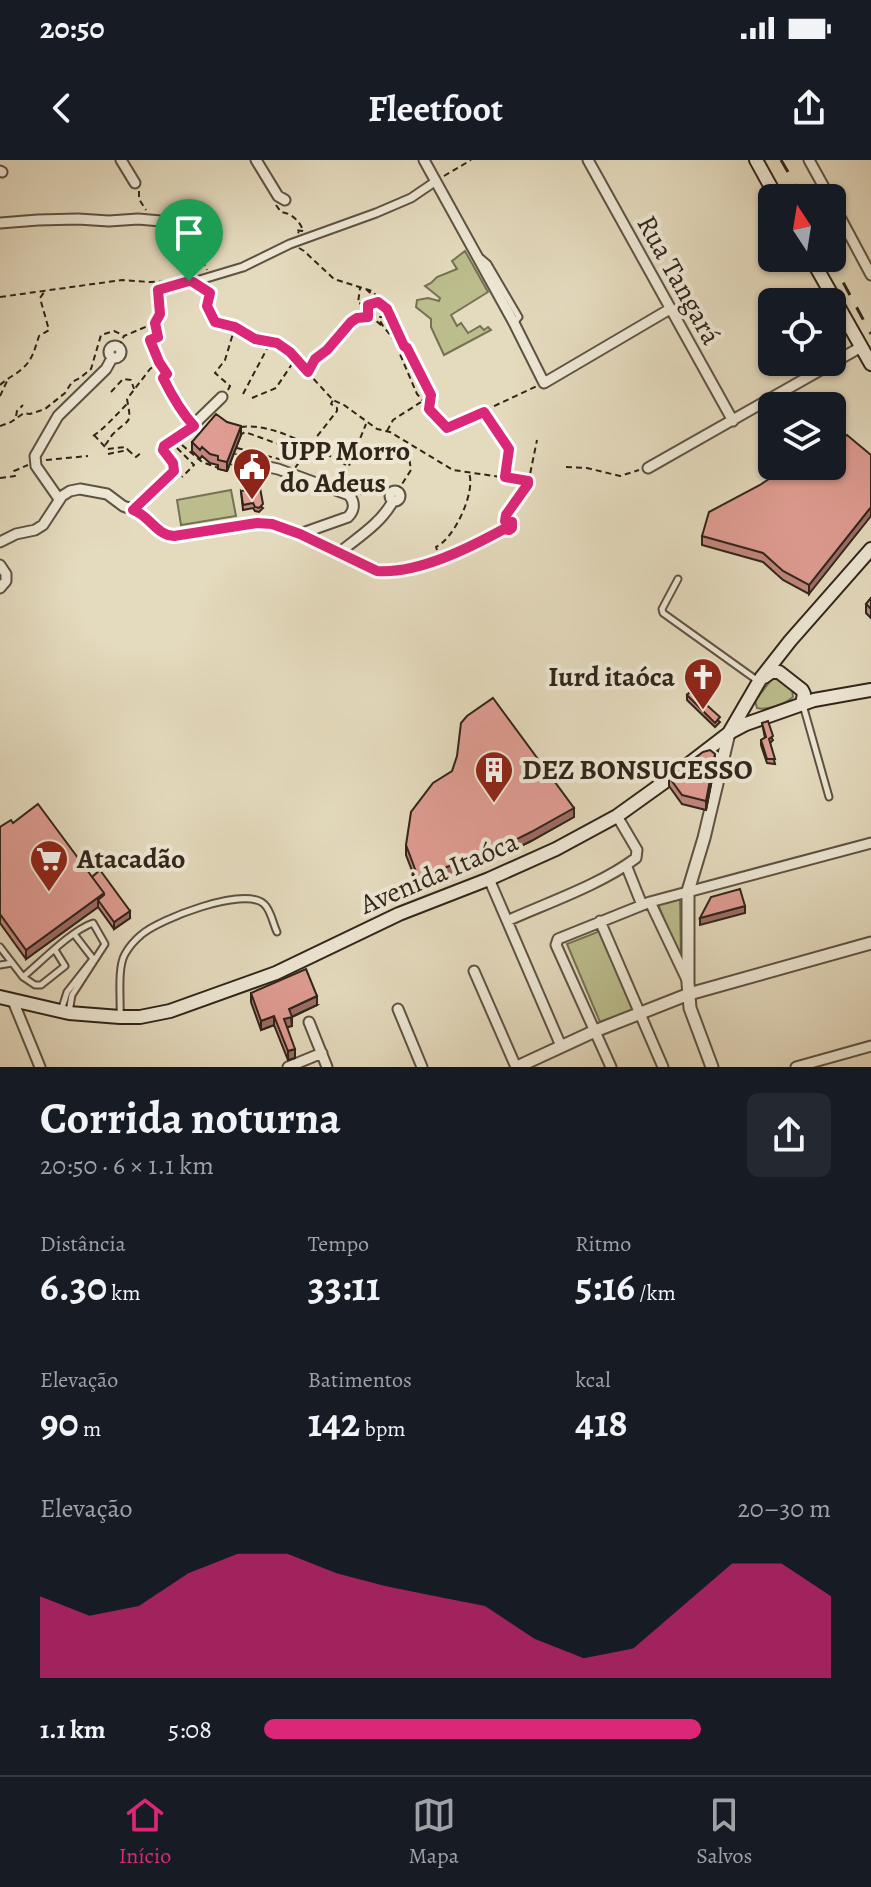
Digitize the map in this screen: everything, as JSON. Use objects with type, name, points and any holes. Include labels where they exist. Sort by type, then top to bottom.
[{"type":"main road","points":[[756,160],[769,184]]},
{"type":"main road","points":[[819,272],[871,364]]},
{"type":"main road","points":[[729,733],[760,680],[790,641],[871,549]]},
{"type":"main road","points":[[760,680],[771,672],[779,672],[802,690],[802,704]]},
{"type":"main road","name":"Avenida Itaóca","points":[[6,999],[65,1012],[120,1017],[170,1011],[276,973],[399,914],[556,849],[617,816],[729,733],[746,724],[825,697],[871,690]]},
{"type":"main road","points":[[698,757],[715,757],[720,768]]},
{"type":"street","points":[[121,160],[135,183]]},
{"type":"street","points":[[256,160],[272,189],[285,200]]},
{"type":"street","points":[[424,160],[544,383],[670,309]]},
{"type":"street","name":"Rua Tangará","points":[[588,160],[733,421]]},
{"type":"street","points":[[809,160],[822,184]]},
{"type":"street","points":[[191,282],[243,267],[290,244],[376,213],[411,198],[436,181]]},
{"type":"street","points":[[0,223],[78,219],[157,220]]},
{"type":"street","points":[[846,228],[871,275]]},
{"type":"street","points":[[59,499],[36,466],[35,456],[58,416],[110,363],[109,349],[118,347]]},
{"type":"street","points":[[648,468],[861,347]]},
{"type":"street","points":[[133,510],[174,471],[173,463],[163,450],[164,446],[194,426],[222,397]]},
{"type":"street","points":[[232,459],[290,474],[353,499],[351,514],[344,519],[300,534]]},
{"type":"street","points":[[0,542],[35,530],[43,525],[59,499],[70,491],[86,489],[107,494],[123,506],[140,512],[168,536],[264,522],[300,534],[377,571],[409,568],[441,559],[469,548],[505,525]]},
{"type":"street","points":[[340,552],[377,523],[388,511],[395,496]]},
{"type":"street","points":[[0,565],[6,574],[6,581],[0,588]]},
{"type":"street","points":[[712,1067],[693,1019],[688,988],[688,891],[729,733]]},
{"type":"street","points":[[507,921],[562,897],[636,858],[637,852],[617,816]]},
{"type":"street","points":[[611,1067],[556,942],[560,937],[646,903],[871,843]]},
{"type":"street","points":[[626,865],[688,988]]},
{"type":"street","points":[[489,879],[561,1046]]},
{"type":"street","points":[[600,921],[663,1067]]},
{"type":"street","points":[[474,971],[516,1067],[640,1013],[688,988],[871,943]]},
{"type":"street","points":[[6,999],[40,1067]]},
{"type":"street","points":[[398,1009],[422,1067]]},
{"type":"street","points":[[309,1022],[327,1067]]},
{"type":"street","points":[[796,1067],[871,1046]]},
{"type":"street","points":[[288,1067],[322,1053]]},
{"type":"lane","points":[[678,579],[662,609],[663,613],[760,680]]},
{"type":"lane","points":[[802,704],[829,797]]},
{"type":"lane","points":[[120,1017],[121,961],[141,935],[166,920],[229,900],[256,900],[263,902],[268,909],[277,932]]},
{"type":"lane","points":[[23,977],[74,934],[93,923],[105,944],[67,992],[65,1012]]},
{"type":"lane","points":[[74,934],[95,958]]},
{"type":"lane","points":[[0,947],[23,977],[35,985],[44,984],[65,966],[55,950]]},
{"type":"lane","points":[[0,965],[12,963]]},
{"type":"path","points":[[436,181],[471,160]]},
{"type":"path","points":[[135,183],[143,189],[139,191],[139,199],[147,215],[203,260],[207,271],[202,280]]},
{"type":"path","points":[[272,189],[271,196],[279,210],[299,221],[304,229],[296,231],[306,239]]},
{"type":"path","points":[[290,244],[304,251],[334,279],[372,291],[384,302],[384,307]]},
{"type":"path","points":[[0,297],[122,280],[191,282],[210,293],[207,306],[215,322],[235,327],[255,339],[277,343],[290,352],[333,400],[377,429],[453,470],[528,481]]},
{"type":"path","points":[[118,347],[124,336],[155,323],[160,314],[158,290],[191,282]]},
{"type":"path","points":[[360,288],[358,303],[368,305],[378,302]]},
{"type":"path","points":[[366,289],[384,307],[408,349],[431,395],[429,409]]},
{"type":"path","points":[[0,385],[26,365],[39,336],[49,330],[40,298],[46,290]]},
{"type":"path","points":[[368,305],[368,317]]},
{"type":"path","points":[[383,326],[380,317],[389,315]]},
{"type":"path","points":[[308,372],[315,359],[357,318],[373,318],[399,346],[408,349]]},
{"type":"path","points":[[155,323],[158,337],[150,340],[167,374],[163,378],[182,414],[194,426]]},
{"type":"path","points":[[222,397],[230,386],[215,373],[225,360],[235,327]]},
{"type":"path","points":[[0,426],[24,413],[45,409],[65,393],[72,382],[91,369],[101,335],[114,331],[124,336]]},
{"type":"path","points":[[243,394],[270,343]]},
{"type":"path","points":[[399,346],[402,361],[422,401],[447,428],[544,383]]},
{"type":"path","points":[[252,398],[276,388],[292,364],[290,352]]},
{"type":"path","points":[[105,445],[112,434],[129,421],[127,399],[159,362]]},
{"type":"path","points":[[110,363],[122,381]]},
{"type":"path","points":[[0,396],[8,378]]},
{"type":"path","points":[[111,392],[123,379],[131,380],[134,389]]},
{"type":"path","points":[[310,445],[337,411],[331,404],[333,400]]},
{"type":"path","points":[[387,432],[393,420],[422,401]]},
{"type":"path","points":[[128,403],[94,436],[107,449],[126,447],[136,457],[142,452]]},
{"type":"path","points":[[16,417],[23,405]]},
{"type":"path","points":[[484,412],[509,449],[505,477]]},
{"type":"path","points":[[354,506],[361,495],[363,483],[347,474],[348,467],[367,423]]},
{"type":"path","points":[[240,427],[266,429],[303,442],[348,467]]},
{"type":"path","points":[[236,448],[279,459],[282,457],[285,450],[281,445],[245,432]]},
{"type":"path","points":[[505,525],[506,515],[528,484],[537,440]]},
{"type":"path","points":[[290,474],[307,451],[303,442]]},
{"type":"path","points":[[174,471],[183,477],[194,465],[176,443],[202,462],[227,471]]},
{"type":"path","points":[[395,496],[411,470],[406,443]]},
{"type":"path","points":[[108,454],[128,450]]},
{"type":"path","points":[[566,467],[587,468],[620,476],[648,468]]},
{"type":"path","points":[[436,547],[452,532],[468,499],[469,472]]},
{"type":"green space","points":[[465,251],[488,292],[451,315],[457,326],[461,323],[468,333],[480,326],[491,330],[444,355],[431,327],[431,319],[416,307],[417,300],[428,298],[439,301],[440,298],[425,286],[457,269],[452,261]]},
{"type":"green space","points":[[231,490],[236,516],[181,525],[177,500]]},
{"type":"green space","points":[[775,678],[792,689],[793,697],[776,706],[757,708],[755,701]]},
{"type":"green space","points":[[680,898],[681,959],[658,904]]},
{"type":"green space","points":[[600,931],[634,1009],[600,1022],[567,944]]},
{"type":"building","points":[[216,414],[227,422],[241,426],[227,462],[218,460],[218,456],[202,447],[200,450],[192,442]]},
{"type":"building","points":[[846,436],[871,455],[871,507],[809,585],[783,571],[763,553],[702,536],[709,512],[767,480],[846,480]]},
{"type":"building","name":"UPP Morro do Adeus","points":[[260,488],[263,504],[259,508],[253,503],[243,505],[241,491]]},
{"type":"building","points":[[691,691],[720,717],[715,723],[687,695]]},
{"type":"building","name":"DEZ BONSUCESSO","points":[[493,698],[574,808],[493,851],[418,877],[406,845],[411,812],[433,783],[452,771],[461,723]]},
{"type":"building","points":[[768,721],[775,759],[767,759],[761,740],[766,737],[762,723]]},
{"type":"building","points":[[710,750],[715,754],[706,801],[682,795],[669,777]]},
{"type":"building","name":"Atacadão","points":[[38,804],[104,893],[26,950],[0,914],[0,827],[11,820],[13,823]]},
{"type":"building","points":[[100,870],[130,911],[114,922],[98,900],[104,893],[92,877]]},
{"type":"building","points":[[740,889],[745,906],[700,918],[711,897]]},
{"type":"building","points":[[306,969],[317,996],[289,1009],[292,1017],[284,1019],[295,1049],[288,1051],[274,1016],[261,1021],[251,993]]},
{"type":"railway","points":[[781,160],[795,184]]},
{"type":"railway","points":[[838,272],[871,334]]},
{"type":"place","name":"UPP Morro do Adeus","points":[[252,501]]},
{"type":"place","name":"Iurd itaóca","points":[[703,711]]},
{"type":"place","name":"DEZ BONSUCESSO","points":[[494,804]]},
{"type":"place","name":"Atacadão","points":[[49,893]]},
{"type":"route","points":[[189,281],[210,293],[207,306],[215,322],[235,327],[255,339],[277,343],[308,372],[315,359],[351,322],[368,317],[368,305],[378,302],[387,309],[431,395],[429,409],[447,428],[484,412],[509,449],[505,477],[528,481],[506,515],[505,521],[512,522],[512,528],[441,559],[383,571],[377,571],[300,534],[264,522],[174,536],[162,533],[140,512],[133,510],[174,471],[173,463],[163,450],[165,444],[194,426],[173,398],[163,378],[167,374],[150,340],[158,337],[155,323],[160,314],[158,290],[189,281]]}]
